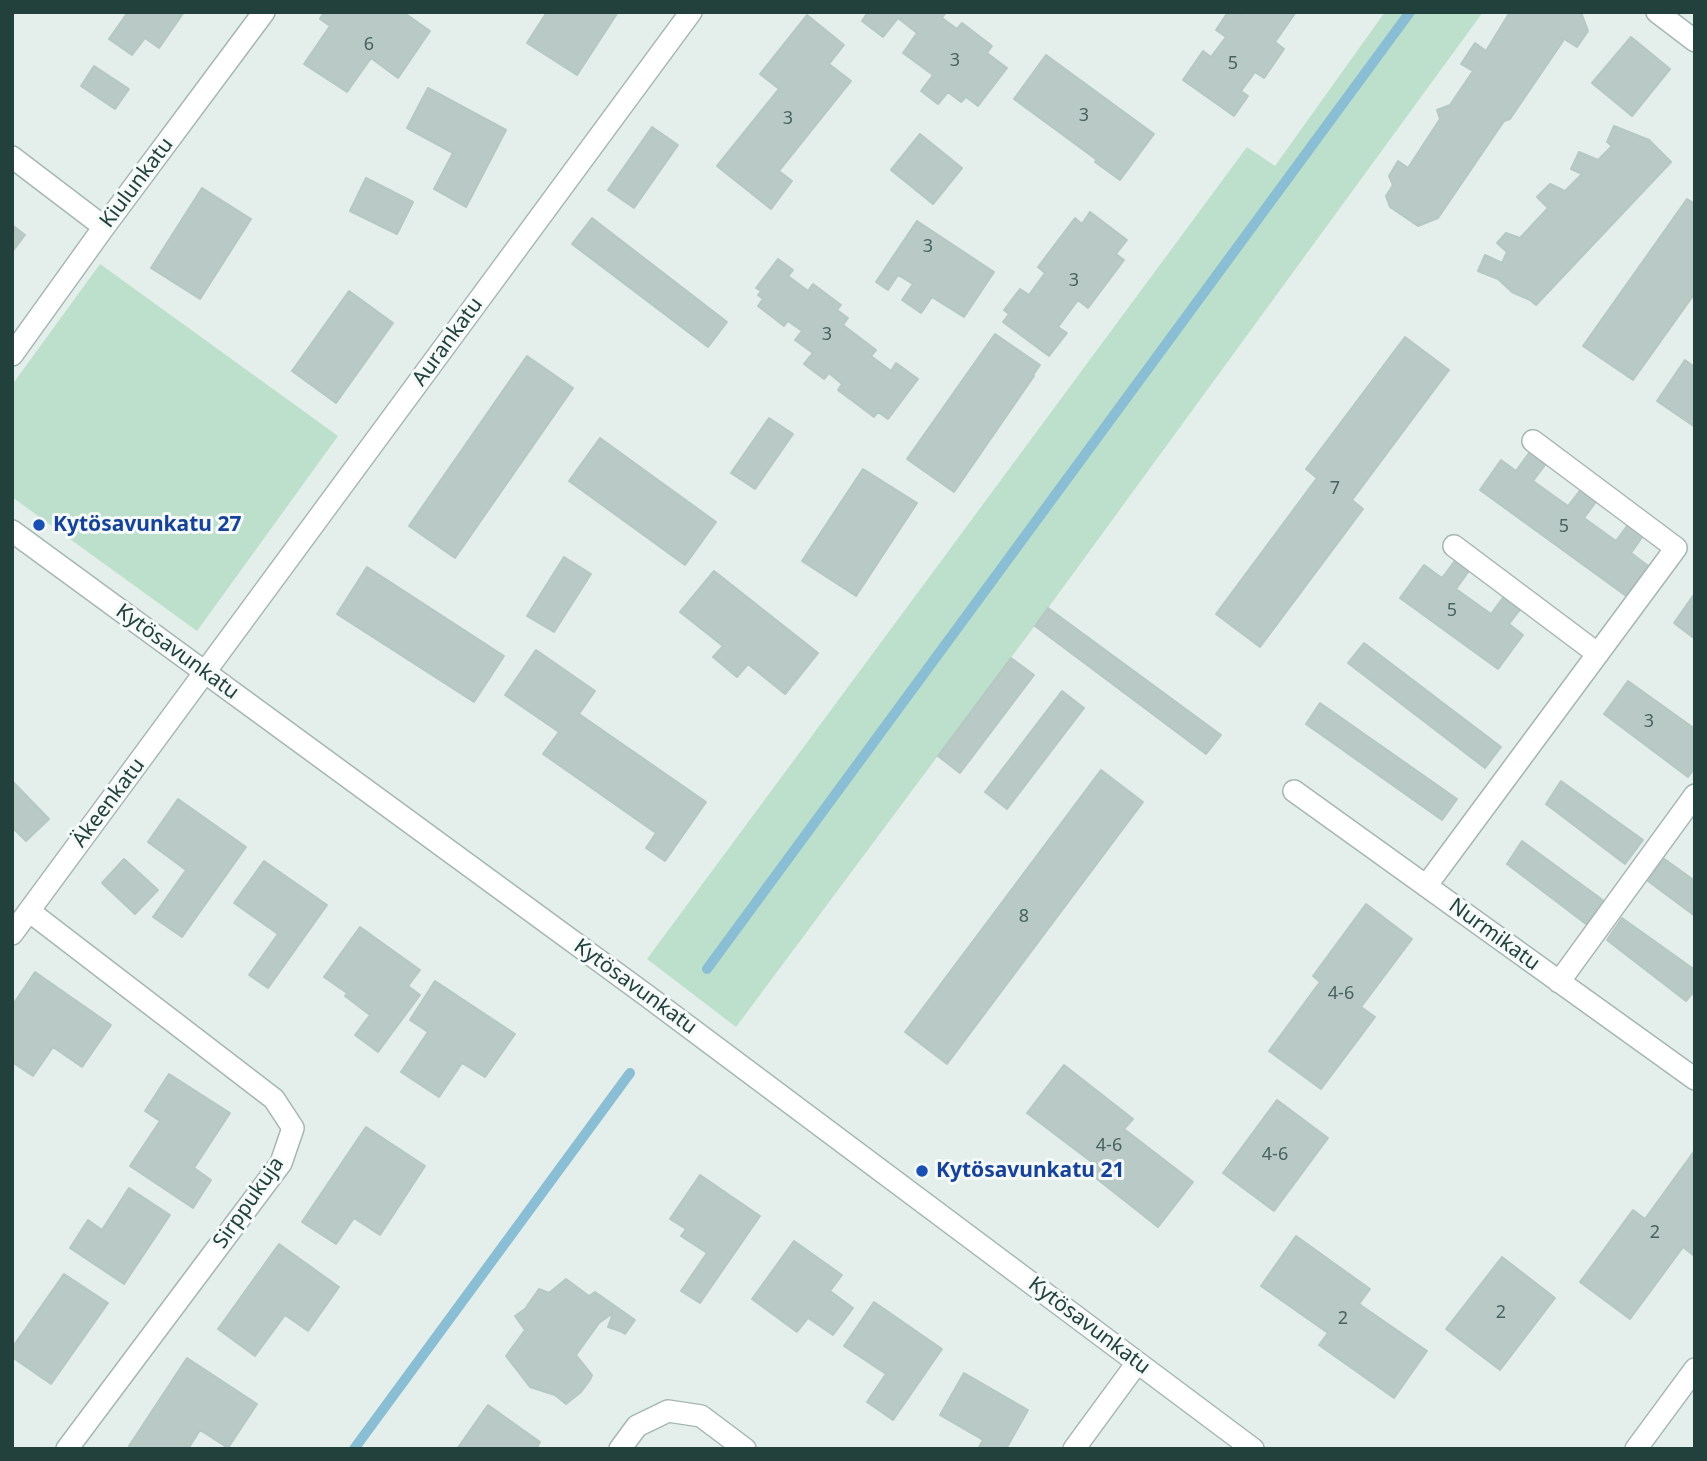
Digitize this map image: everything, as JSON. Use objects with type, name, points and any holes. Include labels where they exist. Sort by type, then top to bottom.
[{"type":"street","name":"Kiulunkatu","points":[[12,355],[103,227],[264,12]]},
{"type":"street","name":"Aurankatu","points":[[205,672],[691,12]]},
{"type":"street","points":[[1657,12],[1695,41]]},
{"type":"street","points":[[12,156],[103,227]]},
{"type":"street","points":[[1426,886],[1676,548],[1534,441]]},
{"type":"street","name":"Kytösavunkatu","points":[[12,531],[646,995],[1253,1449]]},
{"type":"street","points":[[1454,545],[1598,654]]},
{"type":"street","name":"Äkeenkatu","points":[[12,934],[205,672]]},
{"type":"street","name":"Nurmikatu","points":[[1294,791],[1695,1079]]},
{"type":"street","points":[[1559,982],[1695,795]]},
{"type":"street","name":"Sirppukuja","points":[[29,911],[274,1099],[293,1128],[281,1163],[66,1449]]},
{"type":"street","points":[[1074,1449],[1137,1363]]},
{"type":"street","points":[[1636,1449],[1695,1369]]},
{"type":"street","points":[[620,1449],[637,1426],[668,1411],[701,1416],[745,1449]]},
{"type":"green space","points":[[1385,12],[1483,12],[1048,608],[736,1027],[647,959],[1247,147],[1275,166]]},
{"type":"green space","points":[[100,264],[338,436],[197,631],[12,497],[12,385]]},
{"type":"building","points":[[128,12],[184,12],[159,48],[145,38],[132,55],[109,39]]},
{"type":"building","points":[[324,12],[380,12],[384,15],[385,12],[403,12],[430,31],[398,78],[371,58],[347,92],[304,64],[330,26],[320,19]]},
{"type":"building","points":[[547,12],[618,12],[577,75],[527,43]]},
{"type":"building","points":[[868,12],[946,12],[942,18],[957,29],[962,23],[992,46],[987,53],[1007,68],[978,106],[966,97],[961,102],[948,92],[938,104],[921,91],[933,75],[903,53],[917,33],[898,18],[883,37],[862,21]]},
{"type":"building","points":[[1228,12],[1238,12],[1241,15],[1243,12],[1296,12],[1275,42],[1284,49],[1264,78],[1255,72],[1241,91],[1248,96],[1234,116],[1183,80],[1203,51],[1211,57],[1226,37],[1216,30]]},
{"type":"building","points":[[1510,12],[1581,12],[1588,31],[1577,47],[1561,37],[1563,41],[1510,119],[1504,121],[1438,218],[1418,226],[1390,207],[1386,196],[1393,185],[1389,176],[1398,161],[1408,168],[1440,119],[1437,110],[1450,105],[1473,71],[1461,64],[1475,43],[1486,51]]},
{"type":"building","points":[[807,15],[844,45],[829,64],[851,81],[779,171],[792,181],[771,209],[717,166],[779,89],[760,74]]},
{"type":"building","points":[[1631,37],[1670,69],[1632,116],[1592,83]]},
{"type":"building","points":[[1046,55],[1154,134],[1120,180],[1014,99]]},
{"type":"building","points":[[94,66],[129,89],[115,109],[81,86]]},
{"type":"building","points":[[428,88],[506,130],[466,207],[434,189],[453,153],[407,128]]},
{"type":"building","points":[[1614,126],[1649,140],[1671,162],[1536,305],[1512,292],[1498,279],[1478,271],[1485,255],[1502,263],[1507,252],[1497,243],[1506,233],[1520,238],[1548,208],[1537,197],[1550,184],[1565,191],[1582,174],[1571,169],[1579,152],[1598,160],[1612,146],[1607,142]]},
{"type":"building","points":[[652,127],[678,145],[634,208],[608,190]]},
{"type":"building","points":[[920,134],[962,168],[933,204],[891,170]]},
{"type":"building","points":[[366,178],[413,202],[397,234],[350,211]]},
{"type":"building","points":[[202,188],[251,219],[200,299],[151,268]]},
{"type":"building","points":[[1687,199],[1695,204],[1695,293],[1633,380],[1583,346]]},
{"type":"building","points":[[1090,212],[1127,240],[1116,254],[1124,260],[1088,308],[1078,300],[1058,327],[1067,333],[1049,356],[1003,322],[1009,314],[1004,310],[1020,289],[1029,295],[1045,273],[1038,267],[1075,218],[1082,224]]},
{"type":"building","points":[[592,218],[727,322],[708,347],[572,244]]},
{"type":"building","points":[[917,221],[994,272],[964,317],[932,297],[921,313],[902,300],[913,284],[898,275],[888,290],[876,282]]},
{"type":"building","points":[[12,225],[25,235],[12,252]]},
{"type":"building","points":[[778,259],[793,270],[788,276],[808,291],[813,284],[841,305],[837,310],[848,318],[843,325],[876,350],[871,356],[891,371],[896,363],[918,379],[888,419],[878,412],[874,417],[838,390],[842,384],[829,373],[824,379],[804,364],[813,353],[795,340],[802,331],[788,321],[784,326],[758,306],[763,299],[758,295],[761,291],[756,288]]},
{"type":"building","points":[[349,291],[393,323],[336,403],[292,371]]},
{"type":"building","points":[[995,334],[1040,365],[954,492],[907,459]]},
{"type":"building","points":[[1405,337],[1449,370],[1352,500],[1363,509],[1260,647],[1216,614],[1317,478],[1306,469]]},
{"type":"building","points":[[527,356],[573,388],[455,558],[409,526]]},
{"type":"building","points":[[1685,360],[1693,366],[1695,364],[1695,427],[1657,401]]},
{"type":"building","points":[[769,418],[793,434],[755,489],[731,473]]},
{"type":"building","points":[[600,438],[716,522],[685,565],[569,481]]},
{"type":"building","points":[[1532,449],[1548,461],[1533,481],[1568,506],[1585,484],[1601,495],[1584,518],[1616,541],[1630,522],[1645,533],[1631,553],[1651,568],[1629,598],[1480,490],[1501,460],[1516,471]]},
{"type":"building","points":[[863,469],[917,503],[856,596],[802,561]]},
{"type":"building","points":[[564,557],[591,574],[554,632],[527,616]]},
{"type":"building","points":[[1457,558],[1471,568],[1456,589],[1491,614],[1505,595],[1522,607],[1509,624],[1523,635],[1498,669],[1400,598],[1424,565],[1442,578]]},
{"type":"building","points":[[367,567],[504,656],[474,702],[337,614]]},
{"type":"building","points":[[714,571],[818,653],[785,694],[748,664],[737,677],[713,657],[723,646],[680,612]]},
{"type":"building","points":[[1695,593],[1695,639],[1674,623]]},
{"type":"building","points":[[1048,608],[1221,735],[1206,754],[1035,626]]},
{"type":"building","points":[[1364,643],[1501,747],[1485,768],[1348,663]]},
{"type":"building","points":[[536,650],[595,691],[579,714],[706,802],[665,861],[646,848],[656,833],[543,754],[559,732],[505,695]]},
{"type":"building","points":[[1011,658],[1034,675],[960,773],[938,756]]},
{"type":"building","points":[[1628,681],[1695,729],[1695,768],[1688,777],[1604,714]]},
{"type":"building","points":[[1062,691],[1084,708],[1007,809],[985,792]]},
{"type":"building","points":[[1320,703],[1457,799],[1442,820],[1306,724]]},
{"type":"building","points":[[1101,770],[1143,802],[947,1064],[905,1032]]},
{"type":"building","points":[[12,781],[49,819],[26,841],[12,827]]},
{"type":"building","points":[[1561,781],[1643,840],[1625,864],[1546,804]]},
{"type":"building","points":[[178,799],[246,847],[182,937],[153,917],[186,870],[148,842]]},
{"type":"building","points":[[1522,841],[1604,901],[1586,924],[1507,864]]},
{"type":"building","points":[[1663,858],[1695,881],[1695,916],[1648,881]]},
{"type":"building","points":[[124,859],[158,890],[135,914],[102,883]]},
{"type":"building","points":[[264,861],[327,905],[268,988],[249,975],[278,934],[234,903]]},
{"type":"building","points":[[1366,904],[1412,939],[1361,1007],[1375,1017],[1321,1089],[1269,1051],[1320,982],[1313,976]]},
{"type":"building","points":[[1622,918],[1695,970],[1695,990],[1686,1001],[1607,940]]},
{"type":"building","points":[[360,927],[420,970],[408,986],[420,995],[378,1052],[355,1035],[370,1015],[345,996],[347,993],[324,977]]},
{"type":"building","points":[[35,972],[111,1025],[82,1067],[53,1047],[33,1076],[12,1062],[12,1006]]},
{"type":"building","points":[[435,981],[515,1034],[485,1077],[462,1063],[439,1097],[401,1072],[428,1032],[410,1020]]},
{"type":"building","points":[[1064,1065],[1133,1119],[1124,1129],[1193,1182],[1158,1227],[1087,1171],[1093,1163],[1027,1113]]},
{"type":"building","points":[[169,1074],[230,1113],[194,1168],[211,1180],[193,1208],[130,1166],[160,1121],[145,1111]]},
{"type":"building","points":[[1277,1100],[1328,1138],[1274,1211],[1223,1173]]},
{"type":"building","points":[[366,1127],[425,1166],[380,1235],[354,1218],[336,1244],[302,1222]]},
{"type":"building","points":[[1695,1150],[1695,1252],[1693,1255],[1683,1247],[1630,1319],[1580,1282],[1633,1210],[1645,1219]]},
{"type":"building","points":[[700,1175],[760,1216],[700,1303],[681,1291],[707,1253],[681,1236],[686,1229],[670,1219]]},
{"type":"building","points":[[129,1188],[170,1215],[124,1284],[70,1248],[88,1220],[102,1230]]},
{"type":"building","points":[[1296,1236],[1370,1289],[1359,1304],[1427,1351],[1394,1398],[1319,1345],[1328,1333],[1261,1286]]},
{"type":"building","points":[[794,1241],[842,1275],[830,1291],[853,1308],[833,1335],[808,1318],[797,1332],[752,1299]]},
{"type":"building","points":[[279,1244],[339,1287],[308,1331],[285,1315],[255,1356],[218,1329]]},
{"type":"building","points":[[1502,1257],[1555,1298],[1500,1370],[1446,1329]]},
{"type":"building","points":[[64,1274],[108,1303],[51,1384],[12,1357],[12,1348]]},
{"type":"building","points":[[566,1279],[589,1296],[595,1292],[635,1320],[625,1334],[608,1327],[613,1313],[599,1323],[576,1355],[592,1375],[590,1380],[581,1392],[566,1404],[555,1395],[530,1387],[506,1356],[525,1330],[515,1316],[525,1309],[539,1289],[549,1293]]},
{"type":"building","points":[[874,1302],[942,1349],[893,1420],[867,1402],[886,1374],[844,1346]]},
{"type":"building","points":[[187,1358],[257,1404],[228,1448],[200,1430],[188,1449],[134,1449],[129,1446]]},
{"type":"building","points":[[964,1373],[1028,1410],[1006,1449],[978,1449],[983,1440],[940,1415]]},
{"type":"building","points":[[488,1405],[540,1442],[536,1449],[457,1449]]},
{"type":"waterway","points":[[707,969],[1410,12]]},
{"type":"waterway","points":[[354,1449],[630,1073]]},
{"type":"place","name":"Kytösavunkatu 27","points":[[39,525]]},
{"type":"place","name":"Kytösavunkatu 21","points":[[922,1171]]}]
